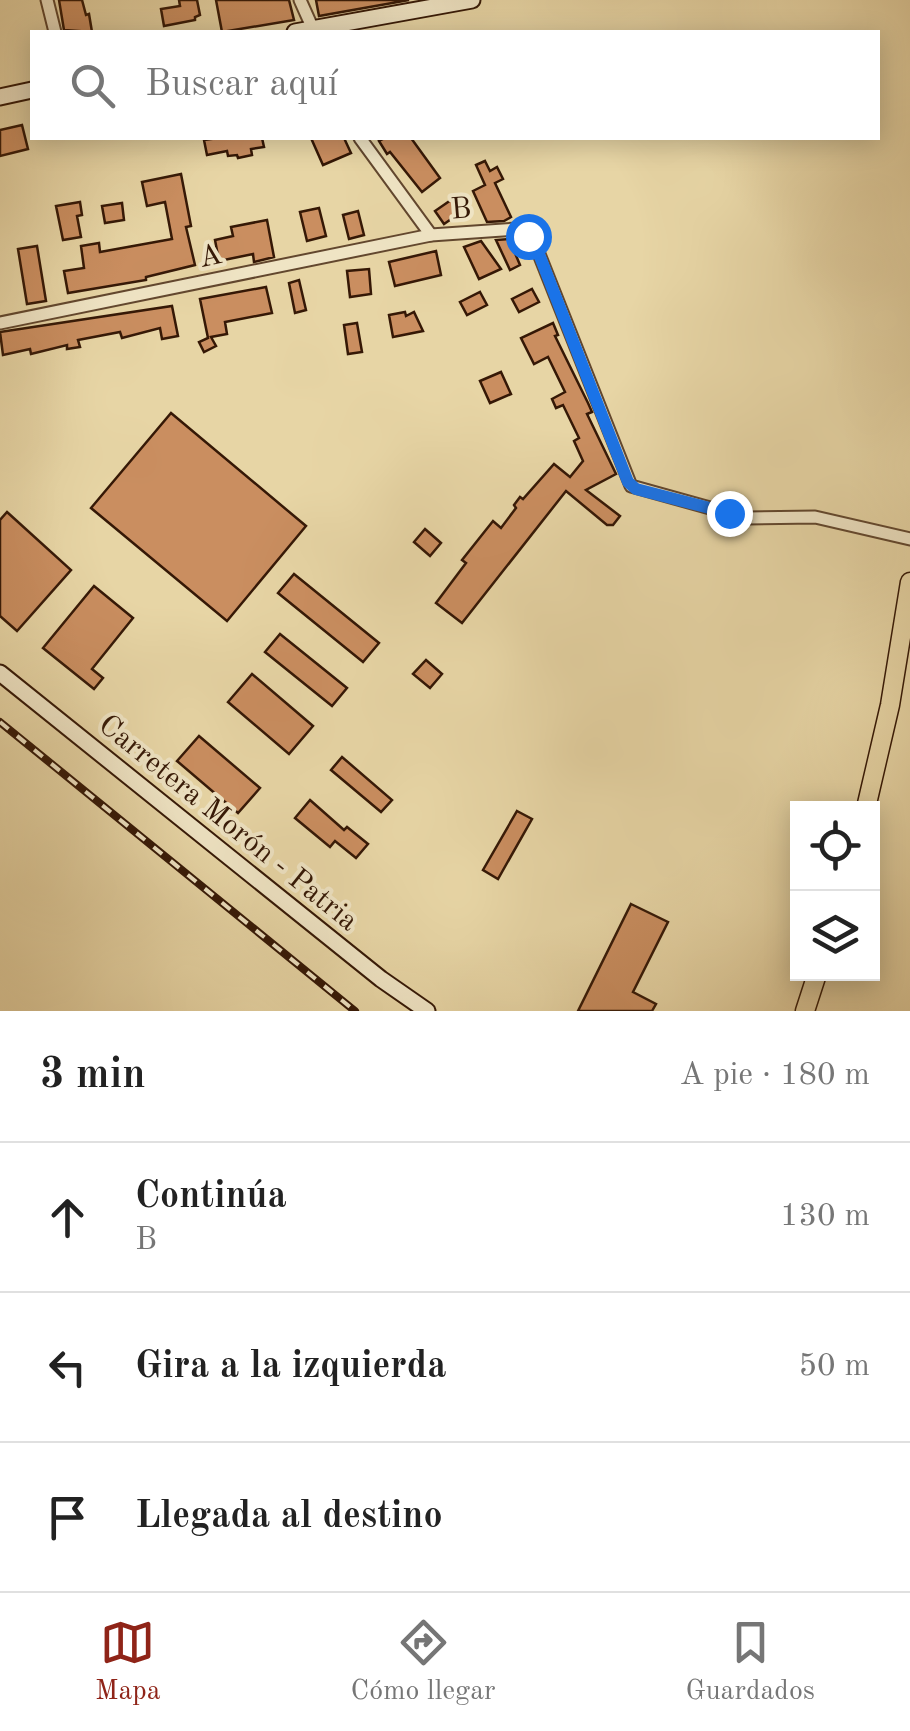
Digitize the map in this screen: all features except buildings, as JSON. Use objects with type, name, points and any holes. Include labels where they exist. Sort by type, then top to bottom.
[{"type":"main road","points":[[307,30],[472,0]]},
{"type":"main road","points":[[0,96],[30,90]]},
{"type":"main road","points":[[868,801],[890,705],[910,582]]},
{"type":"main road","name":"Carretera Morón - Patria","points":[[0,673],[381,979],[427,1011]]},
{"type":"main road","points":[[804,1011],[815,981]]},
{"type":"street","points":[[47,0],[55,30]]},
{"type":"street","points":[[300,0],[313,29]]},
{"type":"street","name":"B","points":[[361,140],[431,235],[517,229],[528,236],[537,249],[628,482],[640,490],[746,518],[815,517],[910,538]]},
{"type":"street","name":"A","points":[[0,323],[431,235]]},
{"type":"railway","points":[[0,722],[355,1011]]},
{"type":"route","points":[[528,236],[537,249],[628,482],[636,489],[729,513]]}]
